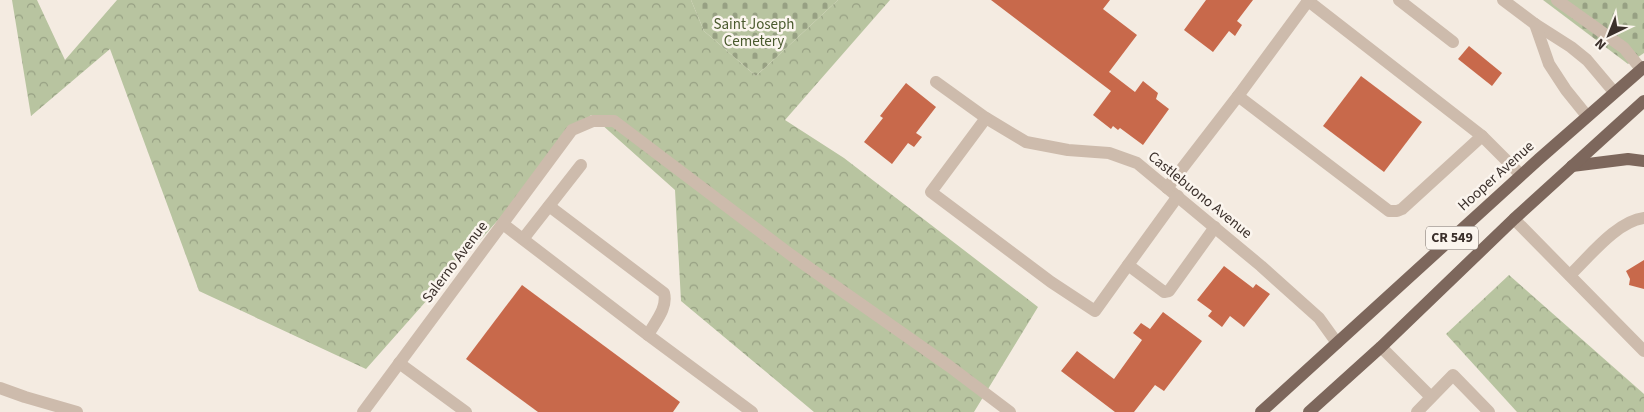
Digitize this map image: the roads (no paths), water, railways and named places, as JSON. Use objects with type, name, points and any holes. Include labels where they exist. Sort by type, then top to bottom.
[{"type":"main road","name":"Hooper Avenue","points":[[1262,412],[1521,175],[1643,68]]},
{"type":"main road","name":"CR 549","points":[[1310,412],[1381,347],[1514,219],[1644,101]]},
{"type":"main road","points":[[1572,166],[1628,159],[1644,162]]},
{"type":"street","points":[[1167,188],[1238,96],[1308,0],[1482,136],[1521,175]]},
{"type":"street","points":[[1399,0],[1453,42]]},
{"type":"street","points":[[1502,0],[1587,60],[1614,92]]},
{"type":"street","points":[[1557,0],[1624,48],[1643,68]]},
{"type":"street","points":[[1535,24],[1549,64],[1566,90],[1587,116]]},
{"type":"street","name":"Castlebuono Avenue","points":[[936,82],[986,118],[1026,142],[1068,150],[1109,153],[1137,163],[1215,227],[1319,318],[1337,343]]},
{"type":"street","points":[[1238,96],[1389,210],[1397,211],[1402,208],[1482,136]]},
{"type":"street","points":[[986,118],[931,192],[1051,282],[1095,311],[1178,196]]},
{"type":"street","name":"Salerno Avenue","points":[[363,412],[572,130],[593,122],[614,121],[791,254],[949,366],[1010,412]]},
{"type":"street","points":[[523,239],[581,165]]},
{"type":"street","points":[[549,206],[664,293],[666,300],[663,309],[648,335]]},
{"type":"street","points":[[1570,276],[1618,229],[1627,222],[1644,218]]},
{"type":"street","points":[[1514,219],[1644,351]]},
{"type":"street","points":[[503,224],[648,335],[737,408],[752,412]]},
{"type":"street","points":[[1128,265],[1164,292],[1169,291],[1215,227]]},
{"type":"street","points":[[1381,347],[1431,398]]},
{"type":"street","points":[[399,363],[466,412]]},
{"type":"street","points":[[1417,412],[1453,375],[1488,412]]},
{"type":"street","points":[[0,388],[25,398],[77,412]]},
{"type":"park label","name":"Saint Joseph Cemetery","points":[[754,32]]}]
